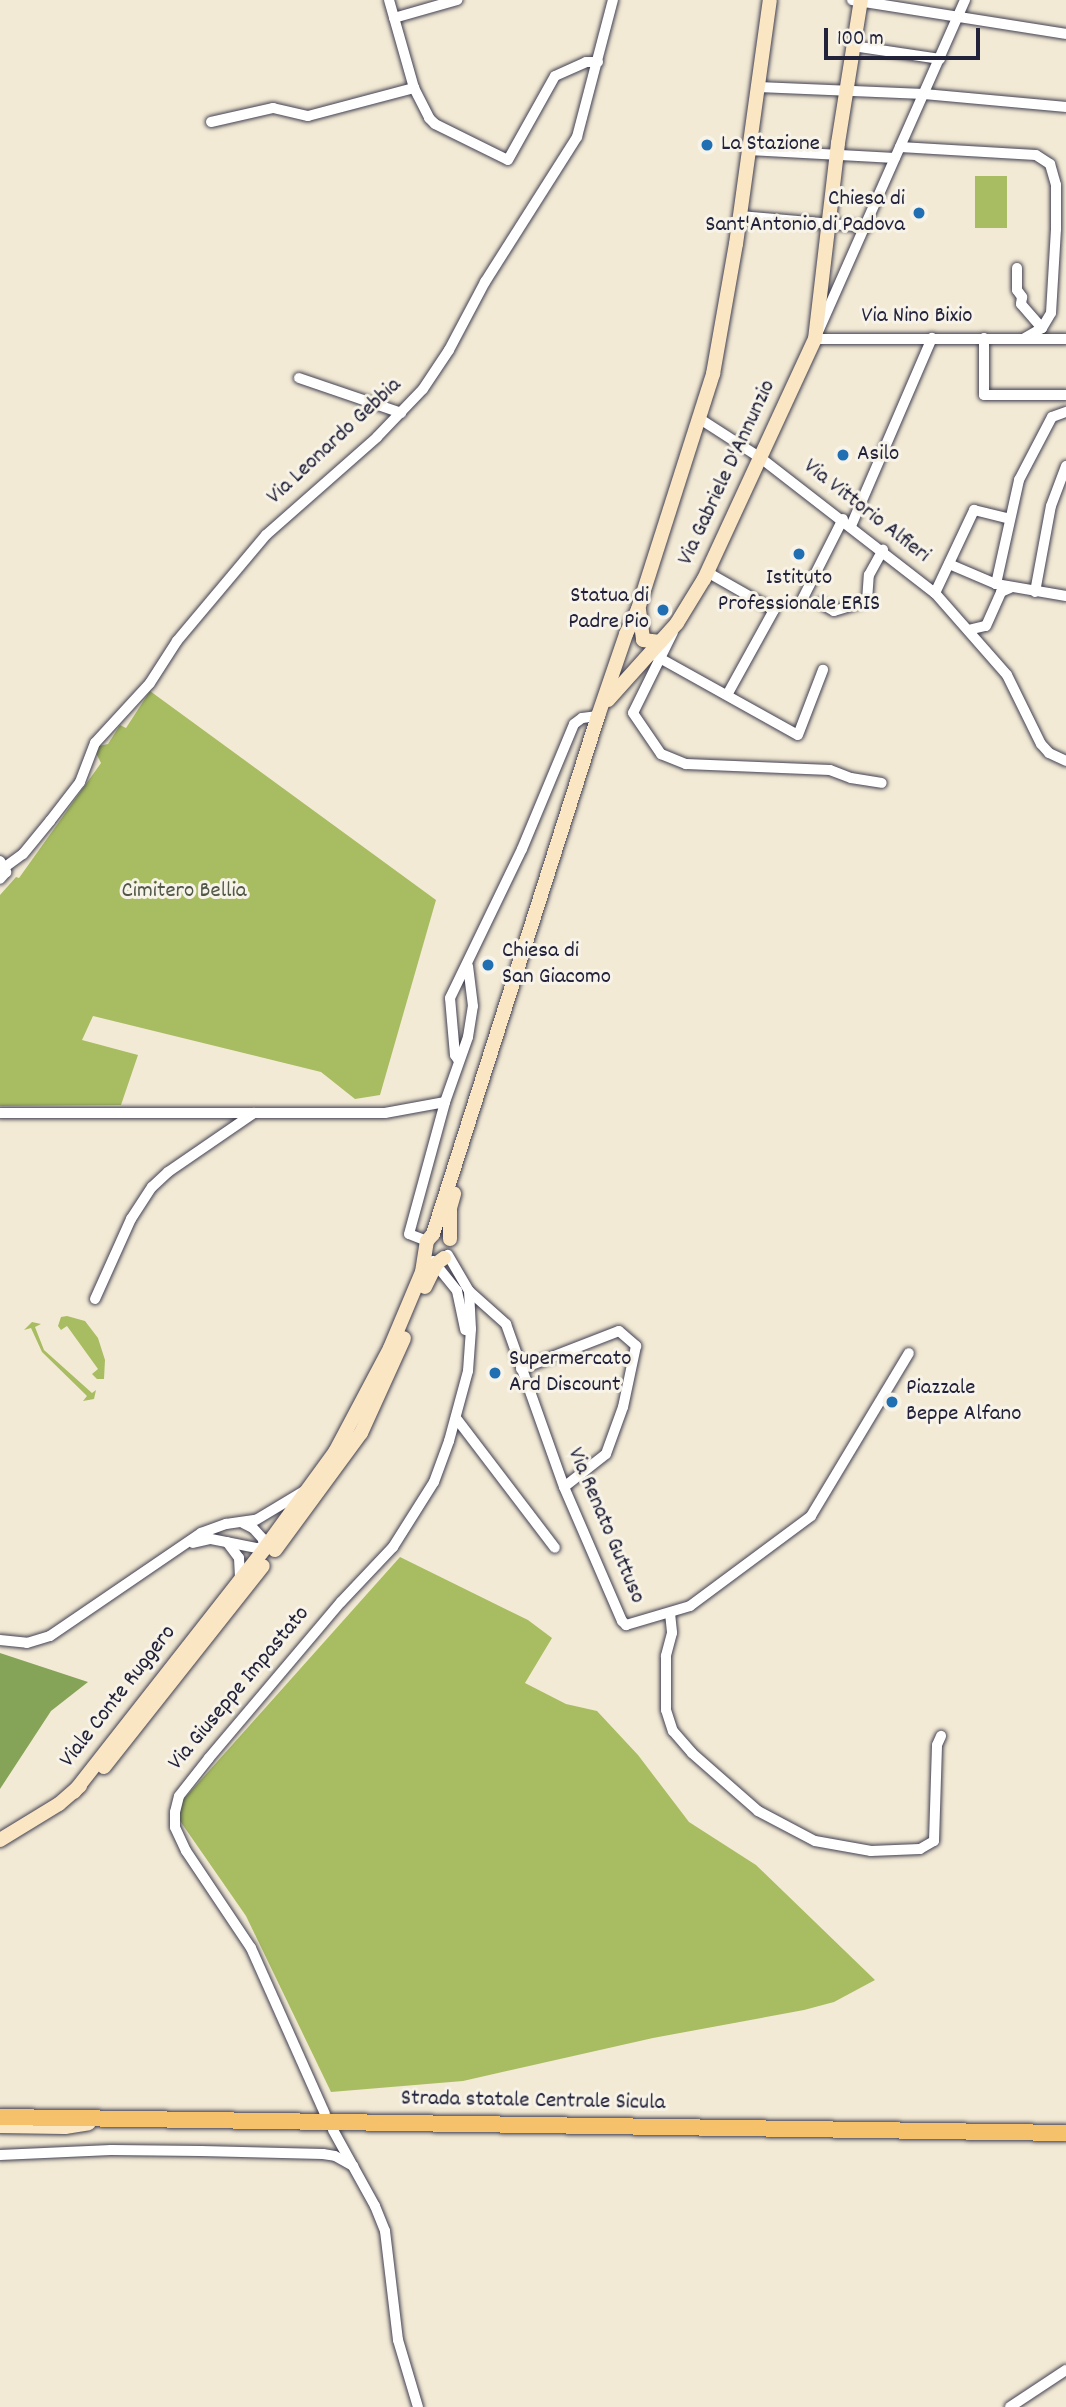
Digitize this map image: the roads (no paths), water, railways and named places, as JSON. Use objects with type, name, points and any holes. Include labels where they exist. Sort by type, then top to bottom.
[{"type":"main road","points":[[435,1251],[466,1131],[600,712],[626,634],[638,609],[713,374],[739,223],[770,0]]},
{"type":"main road","name":"Via Gabriele D'Annunzio","points":[[600,712],[657,651],[707,572],[762,459],[815,339],[858,0]]},
{"type":"main road","points":[[638,609],[643,640],[657,651]]},
{"type":"main road","points":[[435,1251],[442,1233],[450,1239],[450,1208],[466,1131]]},
{"type":"main road","name":"Viale Conte Ruggero","points":[[74,1792],[107,1764],[176,1679],[333,1474],[374,1408],[435,1251]]},
{"type":"main road","name":"Viale Conte Ruggero","points":[[74,1792],[265,1548],[356,1418],[390,1348],[422,1272],[435,1251]]},
{"type":"main road","points":[[0,1840],[74,1792]]},
{"type":"main road","points":[[0,2108],[48,2118]]},
{"type":"main road","name":"Strada statale Centrale Sicula","points":[[0,2117],[1066,2133]]},
{"type":"main road","points":[[0,2126],[65,2127],[111,2119]]},
{"type":"street","points":[[389,0],[414,88],[435,124],[508,160],[555,76],[586,62],[598,62]]},
{"type":"street","points":[[394,18],[457,0]]},
{"type":"street","name":"Via Leonardo Gebbia","points":[[3,864],[23,854],[50,821],[80,782],[95,743],[150,683],[177,641],[265,535],[401,413],[423,389],[449,350],[485,282],[578,137],[613,0]]},
{"type":"street","points":[[858,0],[900,4],[959,17],[1066,34]]},
{"type":"street","points":[[815,339],[867,227],[897,152],[965,0]]},
{"type":"street","points":[[853,46],[940,60]]},
{"type":"street","points":[[758,87],[924,94],[1066,107]]},
{"type":"street","points":[[211,122],[272,108],[308,116],[414,88]]},
{"type":"street","points":[[750,144],[897,152],[1036,155],[1050,164],[1061,185],[1061,229],[1051,313],[1042,328],[1019,338]]},
{"type":"street","points":[[739,223],[827,230],[867,227]]},
{"type":"street","points":[[1017,268],[1017,290],[1022,297],[1021,304],[1042,328]]},
{"type":"street","points":[[1053,282],[1066,281]]},
{"type":"street","points":[[801,602],[847,523],[932,338]]},
{"type":"street","points":[[984,338],[984,395],[1066,396]]},
{"type":"street","name":"Via Nino Bixio","points":[[815,339],[1066,339]]},
{"type":"street","points":[[299,377],[401,413]]},
{"type":"street","points":[[996,584],[1019,480],[1052,417],[1066,412]]},
{"type":"street","name":"Via Vittorio Alfieri","points":[[700,419],[762,459],[883,550],[935,593],[1007,676],[1041,744],[1049,753],[1066,761]]},
{"type":"street","points":[[1035,592],[1051,506],[1066,466]]},
{"type":"street","points":[[935,593],[974,510],[1009,519]]},
{"type":"street","points":[[820,603],[834,611],[867,601],[869,575],[883,550]]},
{"type":"street","points":[[949,564],[996,584],[1066,596]]},
{"type":"street","points":[[707,572],[774,610],[727,695]]},
{"type":"street","points":[[968,630],[986,626],[1001,592],[1010,587]]},
{"type":"street","points":[[823,670],[798,736],[657,651],[633,713],[647,731],[653,747],[661,754],[686,764],[830,770],[851,778],[882,783]]},
{"type":"street","points":[[459,1061],[455,1055],[450,998],[468,966],[537,816],[574,724],[600,712]]},
{"type":"street","points":[[0,879],[6,872],[3,864]]},
{"type":"street","points":[[468,966],[473,1006],[468,1037],[445,1102],[409,1234],[435,1251],[469,1291],[469,1353]]},
{"type":"street","points":[[0,1113],[385,1113],[445,1102]]},
{"type":"street","points":[[95,1299],[131,1219],[152,1186],[178,1164],[254,1113]]},
{"type":"street","points":[[435,1251],[461,1302],[469,1353]]},
{"type":"street","name":"Via Renato Guttuso","points":[[469,1291],[506,1324],[564,1487],[622,1621],[632,1625],[690,1606],[811,1516],[909,1353]]},
{"type":"street","points":[[521,1369],[619,1331],[636,1346],[623,1407],[606,1454],[564,1487]]},
{"type":"street","name":"Via Giuseppe Impastato","points":[[325,2114],[251,1948],[187,1851],[175,1827],[174,1812],[179,1796],[209,1758],[408,1526],[434,1482],[456,1418],[469,1353]]},
{"type":"street","points":[[456,1418],[555,1548]]},
{"type":"street","points":[[181,1547],[211,1539],[265,1548],[272,1546],[333,1474]]},
{"type":"street","points":[[0,1640],[27,1643],[50,1636],[214,1527],[268,1515],[309,1488]]},
{"type":"street","points":[[176,1679],[189,1654],[264,1557],[263,1539],[253,1528],[240,1523]]},
{"type":"street","points":[[227,1542],[239,1558],[239,1581]]},
{"type":"street","points":[[670,1613],[673,1633],[666,1656],[666,1710],[673,1731],[692,1753],[758,1811],[814,1841],[871,1851],[920,1849],[934,1841],[937,1745],[941,1737]]},
{"type":"street","points":[[332,2130],[375,2206],[385,2231],[398,2340],[418,2407]]},
{"type":"street","points":[[0,2155],[111,2150],[323,2154],[335,2156],[353,2166]]},
{"type":"street","points":[[1010,2407],[1066,2370]]},
{"type":"place","name":"La Stazione","points":[[707,145]]},
{"type":"place","name":"Chiesa di Sant'Antonio di Padova","points":[[919,213]]},
{"type":"place","name":"Asilo","points":[[843,455]]},
{"type":"place","name":"Istituto Professionale ERIS","points":[[799,554]]},
{"type":"place","name":"Statua di Padre Pio","points":[[663,610]]},
{"type":"place","name":"Chiesa di San Giacomo","points":[[488,965]]},
{"type":"place","name":"Supermercato Ard Discount","points":[[495,1373]]},
{"type":"place","name":"Piazzale Beppe Alfano","points":[[892,1402]]},
{"type":"park label","name":"Cimitero Bellia","points":[[184,892]]}]
